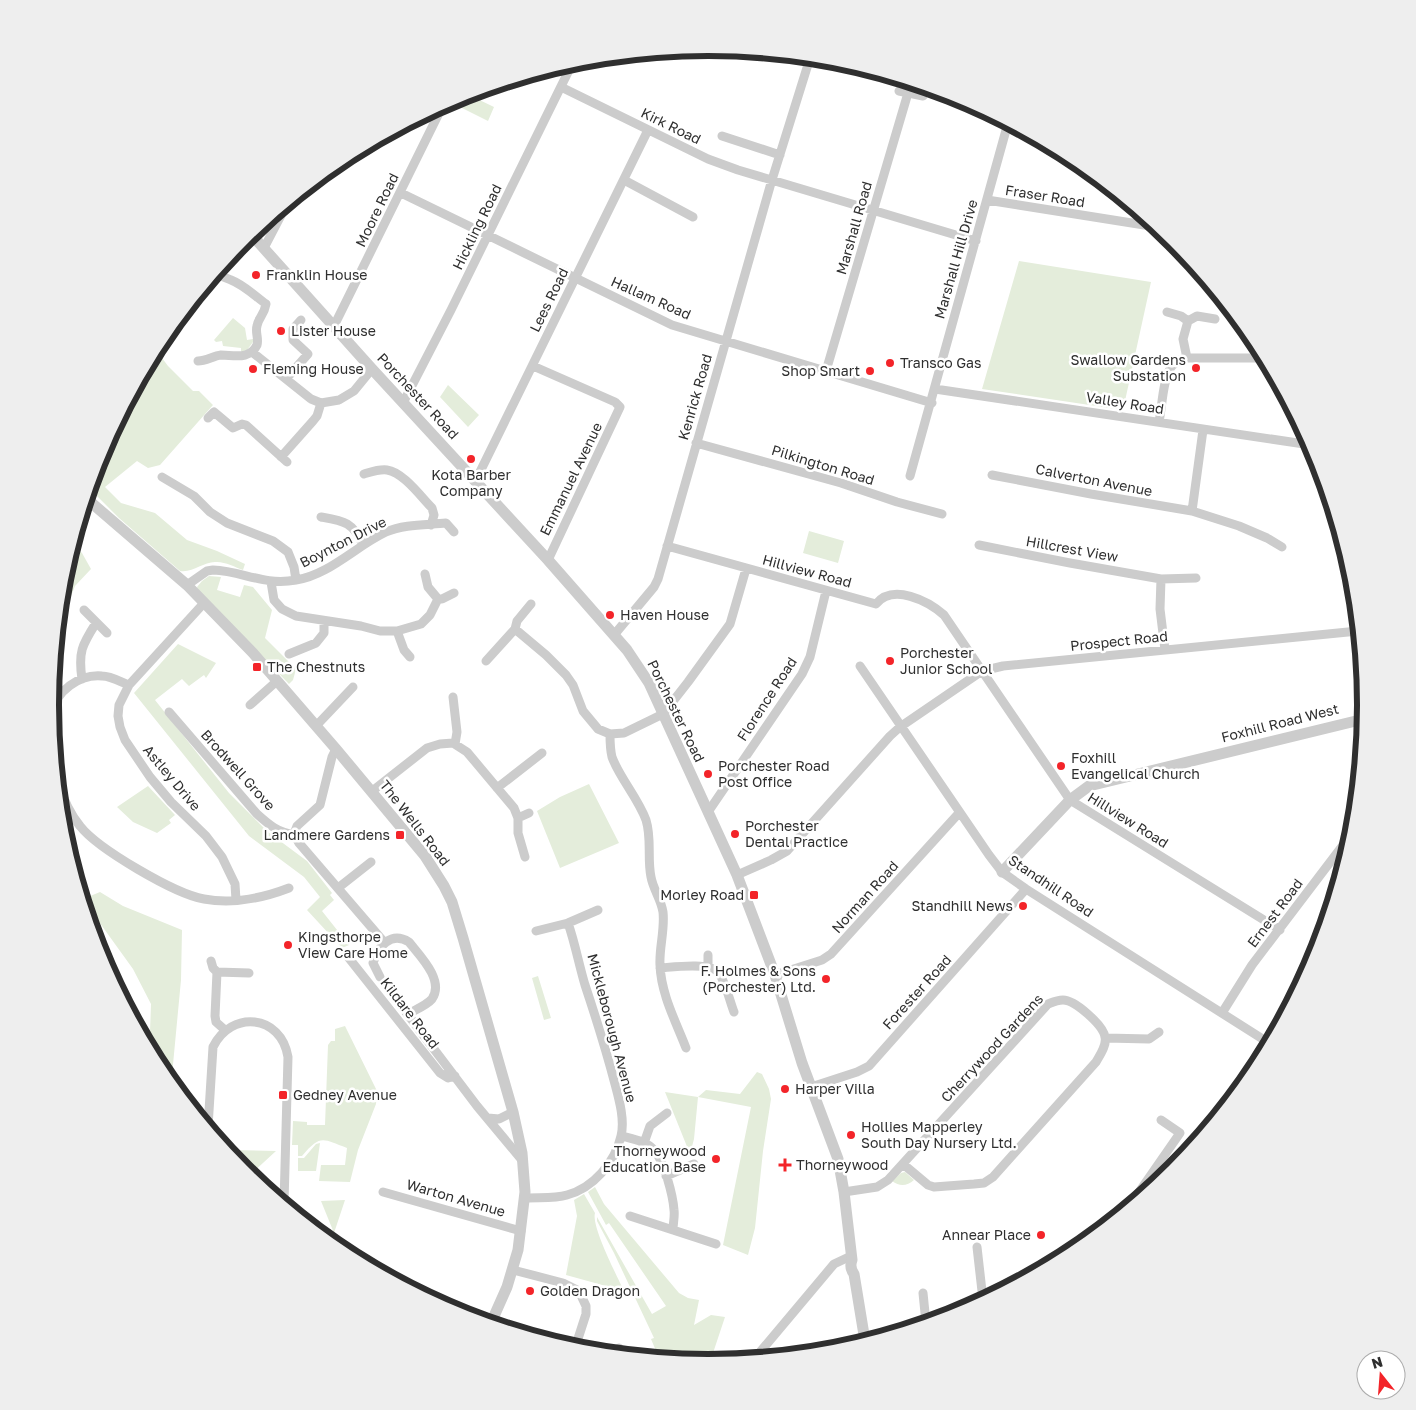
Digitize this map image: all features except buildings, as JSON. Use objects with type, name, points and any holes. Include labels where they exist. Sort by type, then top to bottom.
[{"type":"street","name":"Kenrick Road","points":[[614,635],[654,587],[772,180],[808,64]]},
{"type":"street","name":"Hickling Road","points":[[403,403],[569,72]]},
{"type":"street","name":"Kirk Road","points":[[562,87],[708,159],[976,241]]},
{"type":"street","name":"Marshall Road","points":[[826,371],[874,210],[903,92],[923,96]]},
{"type":"street","name":"Moore Road","points":[[334,326],[437,116]]},
{"type":"street","name":"Marshall Hill Drive","points":[[910,476],[932,403],[942,355],[1006,129]]},
{"type":"street","name":"Lees Road","points":[[475,482],[648,130]]},
{"type":"street","points":[[722,136],[780,154]]},
{"type":"street","points":[[624,180],[692,217]]},
{"type":"street","name":"Hallam Road","points":[[401,193],[672,326],[932,403]]},
{"type":"street","name":"Fraser Road","points":[[987,200],[1145,225]]},
{"type":"street","points":[[264,248],[280,217]]},
{"type":"street","name":"Porchester Road","points":[[256,239],[372,370],[548,560],[614,635],[640,667],[649,683],[737,875],[775,975],[811,1087],[834,1146],[844,1192],[852,1258],[850,1264],[854,1274],[864,1335]]},
{"type":"street","points":[[198,361],[221,356],[244,355],[252,352],[258,342],[256,327],[264,313],[266,304],[245,288],[230,279],[221,276]]},
{"type":"street","points":[[1167,312],[1181,316],[1188,321]]},
{"type":"street","points":[[1187,358],[1183,339],[1188,321],[1197,316],[1215,319]]},
{"type":"street","points":[[286,379],[308,354],[293,340],[293,329],[301,320]]},
{"type":"street","points":[[252,352],[311,399],[322,404],[348,396],[372,370]]},
{"type":"street","points":[[1159,422],[1167,374],[1173,364],[1187,358],[1255,358]]},
{"type":"street","name":"Emmanuel Avenue","points":[[533,366],[615,402],[620,407],[548,560]]},
{"type":"street","name":"Valley Road","points":[[935,388],[1301,444]]},
{"type":"street","points":[[208,418],[214,412],[233,428],[242,424],[246,425],[284,460],[317,416],[322,404]]},
{"type":"street","points":[[1192,511],[1203,430]]},
{"type":"street","name":"Pilkington Road","points":[[696,444],[841,483],[897,502],[942,514]]},
{"type":"street","points":[[364,474],[377,467],[398,473],[432,508],[434,515],[430,525]]},
{"type":"street","name":"Calverton Avenue","points":[[992,475],[1100,496],[1192,511],[1239,526],[1267,538],[1282,547]]},
{"type":"street","points":[[162,477],[187,492],[210,512],[227,523],[273,541],[288,552],[294,567],[296,580]]},
{"type":"street","name":"The Wells Road","points":[[92,503],[187,585],[278,681],[425,856],[437,873],[452,902],[513,1112],[522,1160],[525,1198],[521,1231],[513,1270],[494,1317]]},
{"type":"street","points":[[321,516],[348,524],[357,532],[363,545]]},
{"type":"street","name":"Boynton Drive","points":[[187,585],[207,571],[213,570],[271,582],[296,580],[330,567],[388,531],[410,526],[446,523],[454,532]]},
{"type":"street","name":"Hillcrest View","points":[[979,545],[1070,564],[1160,578],[1196,578]]},
{"type":"street","name":"Hillview Road","points":[[667,546],[876,604],[880,599],[894,595],[907,596],[927,602],[944,615],[1070,800],[1280,930]]},
{"type":"street","points":[[515,629],[566,675],[573,685],[583,711],[598,729],[610,734],[624,733],[663,714],[730,624],[746,569]]},
{"type":"street","points":[[425,574],[428,588],[438,599]]},
{"type":"street","points":[[1160,578],[1160,609],[1165,650]]},
{"type":"street","points":[[271,582],[274,600],[282,609],[296,616],[361,626],[380,631],[397,631],[420,624],[425,620],[438,599],[454,593]]},
{"type":"street","name":"Florence Road","points":[[708,812],[802,674],[810,657],[826,591]]},
{"type":"street","name":"Astley Drive","points":[[204,603],[129,685],[119,705],[118,716],[125,740],[150,777],[171,802],[215,847],[235,884],[236,900]]},
{"type":"street","points":[[486,661],[515,629],[517,621],[531,604]]},
{"type":"street","points":[[84,610],[107,633]]},
{"type":"street","points":[[288,654],[316,643],[324,633],[324,621]]},
{"type":"street","points":[[82,679],[80,666],[84,642],[96,623]]},
{"type":"street","points":[[397,631],[404,650],[410,657]]},
{"type":"street","name":"Prospect Road","points":[[902,730],[982,671],[1003,666],[1352,632]]},
{"type":"street","name":"Standhill Road","points":[[860,666],[959,813],[1002,872],[1222,1014],[1264,1038]]},
{"type":"street","points":[[59,695],[72,684],[94,676],[104,676],[129,685]]},
{"type":"street","points":[[250,705],[278,681]]},
{"type":"street","points":[[316,726],[344,695],[354,687]]},
{"type":"street","points":[[344,695],[352,703]]},
{"type":"street","points":[[453,697],[458,732],[456,744]]},
{"type":"street","name":"Brodwell Grove","points":[[169,712],[257,814],[282,832],[294,834]]},
{"type":"street","name":"Foxhill Road West","points":[[1002,872],[1070,800],[1097,783],[1356,720]]},
{"type":"street","points":[[737,875],[771,861],[786,851],[879,748],[902,730]]},
{"type":"street","points":[[610,734],[610,746],[614,763],[641,809],[648,829],[651,878],[660,899],[664,916],[660,968],[662,984],[686,1048]]},
{"type":"street","points":[[371,792],[427,748],[440,744],[456,744],[467,752],[514,808],[518,818],[518,833],[525,857]]},
{"type":"street","points":[[336,749],[332,757],[320,805],[297,826],[294,834],[299,843],[384,942]]},
{"type":"street","points":[[498,788],[542,753]]},
{"type":"street","points":[[67,805],[80,827],[90,837],[149,875],[184,893],[203,899],[236,900],[273,894],[289,888]]},
{"type":"street","points":[[518,818],[529,813]]},
{"type":"street","name":"Norman Road","points":[[775,975],[822,960],[831,954],[959,813]]},
{"type":"street","name":"Ernest Road","points":[[1222,1014],[1252,965],[1340,849]]},
{"type":"street","points":[[338,888],[371,862]]},
{"type":"street","name":"Forester Road","points":[[811,1087],[857,1072],[869,1066],[1026,889]]},
{"type":"street","points":[[536,931],[568,923],[598,910]]},
{"type":"street","name":"Mickleborough Avenue","points":[[525,1198],[565,1195],[581,1190],[604,1170],[613,1157],[622,1136],[621,1109],[608,1057],[568,923]]},
{"type":"street","name":"Kildare Road","points":[[380,977],[373,963],[384,942],[397,938],[409,942],[430,969],[434,988],[432,997],[408,1014]]},
{"type":"street","points":[[708,955],[708,966]]},
{"type":"street","name":"Kildare Road","points":[[348,956],[440,1073],[448,1078],[455,1076]]},
{"type":"street","points":[[211,961],[213,968],[218,972],[249,973]]},
{"type":"street","points":[[660,968],[708,966],[718,972],[734,1012]]},
{"type":"street","points":[[218,972],[214,1016],[216,1022],[225,1030]]},
{"type":"street","name":"Kildare Road","points":[[390,991],[522,1160]]},
{"type":"street","name":"Cherrywood Gardens","points":[[844,1192],[877,1187],[888,1180],[1048,1004],[1064,1000],[1072,1002],[1100,1026],[1106,1038]]},
{"type":"street","points":[[209,1119],[213,1047],[218,1038],[225,1030],[234,1025],[254,1021],[278,1033],[286,1047],[288,1057],[282,1195]]},
{"type":"street","points":[[903,1164],[934,1188],[984,1182],[993,1177],[1096,1062],[1103,1050],[1106,1038],[1150,1039],[1159,1032]]},
{"type":"street","points":[[488,1118],[499,1119],[513,1112]]},
{"type":"street","points":[[644,1143],[650,1126],[663,1118]]},
{"type":"street","points":[[1142,1187],[1180,1132],[1161,1120]]},
{"type":"street","points":[[622,1136],[644,1143],[654,1150],[660,1160],[674,1210],[673,1230]]},
{"type":"street","points":[[666,1176],[694,1164]]},
{"type":"street","name":"Warton Avenue","points":[[383,1192],[521,1231]]},
{"type":"street","points":[[630,1216],[716,1244]]},
{"type":"street","points":[[977,1247],[982,1293]]},
{"type":"street","points":[[761,1351],[834,1264],[852,1258]]},
{"type":"street","points":[[513,1270],[563,1283],[579,1291],[586,1306],[586,1314],[578,1340]]},
{"type":"street","points":[[923,1293],[925,1316]]},
{"type":"green space","points":[[478,99],[494,107],[488,121],[459,106]]},
{"type":"green space","points":[[1019,261],[1151,282],[1123,410],[982,389]]},
{"type":"green space","points":[[233,318],[245,328],[247,340],[253,339],[247,350],[241,352],[241,348],[223,346],[222,341],[216,342],[214,340]]},
{"type":"green space","points":[[161,357],[193,391],[199,391],[213,405],[160,465],[148,468],[137,461],[105,487],[121,503],[155,513],[187,540],[245,564],[243,570],[229,564],[211,562],[189,570],[180,571],[119,518],[95,494],[126,418]]},
{"type":"green space","points":[[448,385],[479,415],[468,427],[440,397]]},
{"type":"green space","points":[[809,531],[844,541],[838,563],[803,553]]},
{"type":"green space","points":[[78,550],[91,569],[75,586],[68,605]]},
{"type":"green space","points":[[209,576],[221,577],[217,590],[240,597],[244,585],[253,587],[272,610],[265,638],[296,669],[293,680],[289,684],[198,591],[197,587]]},
{"type":"green space","points":[[178,644],[216,663],[206,678],[204,675],[189,686],[182,679],[155,700],[229,793],[268,832],[307,861],[332,893],[330,895],[334,900],[322,911],[349,945],[342,948],[307,910],[320,897],[304,877],[249,836],[134,693]]},
{"type":"green space","points":[[589,784],[619,843],[560,868],[537,811],[560,797]]},
{"type":"green space","points":[[148,786],[175,815],[169,820],[171,823],[157,833],[133,822],[117,807]]},
{"type":"green space","points":[[100,892],[123,906],[182,930],[181,980],[172,1070],[148,1033],[150,1032],[151,1004],[133,969],[94,915],[89,897]]},
{"type":"green space","points":[[538,976],[551,1018],[544,1020],[532,978]]},
{"type":"green space","points":[[345,1026],[377,1091],[376,1104],[358,1150],[350,1182],[319,1181],[321,1165],[345,1165],[347,1148],[322,1140],[314,1144],[302,1156],[298,1156],[298,1145],[292,1145],[293,1121],[307,1122],[307,1125],[325,1125],[328,1045],[331,1041],[335,1041],[335,1029]]},
{"type":"green space","points":[[757,1072],[762,1074],[769,1089],[771,1099],[763,1151],[755,1228],[748,1255],[723,1245],[751,1107],[698,1097],[706,1090],[740,1094]]},
{"type":"green space","points":[[665,1092],[698,1097],[694,1139],[690,1154]]},
{"type":"green space","points":[[320,1143],[316,1171],[298,1171],[298,1158],[304,1158],[316,1144]]},
{"type":"green space","points":[[236,1150],[276,1151],[255,1170]]},
{"type":"green space","points":[[905,1172],[914,1180],[909,1184],[903,1185],[892,1181],[901,1173]]},
{"type":"green space","points":[[595,1187],[604,1204],[679,1293],[688,1298],[699,1300],[694,1325],[711,1315],[725,1317],[713,1354],[656,1351],[651,1339],[654,1338],[597,1221],[597,1217],[652,1314],[666,1306],[609,1223],[606,1225],[588,1192]]},
{"type":"green space","points":[[584,1194],[595,1213],[597,1229],[624,1291],[566,1275],[577,1216],[574,1200]]},
{"type":"green space","points":[[345,1200],[334,1233],[321,1201]]},
{"type":"place","name":"Franklin House","points":[[256,275]]},
{"type":"place","name":"Lister House","points":[[281,331]]},
{"type":"place","name":"Transco Gas","points":[[890,363]]},
{"type":"place","name":"Swallow Gardens Substation","points":[[1196,368]]},
{"type":"place","name":"Fleming House","points":[[253,369]]},
{"type":"place","name":"Shop Smart","points":[[870,371]]},
{"type":"place","name":"Kota Barber Company","points":[[471,459]]},
{"type":"place","name":"Haven House","points":[[610,615]]},
{"type":"place","name":"Porchester Junior School","points":[[890,661]]},
{"type":"place","name":"The Chestnuts","points":[[257,667]]},
{"type":"place","name":"Foxhill Evangelical Church","points":[[1061,766]]},
{"type":"place","name":"Porchester Road Post Office","points":[[708,774]]},
{"type":"place","name":"Porchester Dental Practice","points":[[735,834]]},
{"type":"place","name":"Landmere Gardens","points":[[400,835]]},
{"type":"place","name":"Morley Road","points":[[754,895]]},
{"type":"place","name":"Standhill News","points":[[1023,906]]},
{"type":"place","name":"Kingsthorpe View Care Home","points":[[288,945]]},
{"type":"place","name":"F. Holmes & Sons (Porchester) Ltd.","points":[[826,979]]},
{"type":"place","name":"Harper Villa","points":[[785,1089]]},
{"type":"place","name":"Gedney Avenue","points":[[283,1095]]},
{"type":"place","name":"Hollies Mapperley South Day Nursery Ltd.","points":[[851,1135]]},
{"type":"place","name":"Thorneywood Education Base","points":[[716,1159]]},
{"type":"place","name":"Thorneywood","points":[[785,1165]]},
{"type":"place","name":"Annear Place","points":[[1041,1235]]},
{"type":"place","name":"Golden Dragon","points":[[530,1291]]}]
